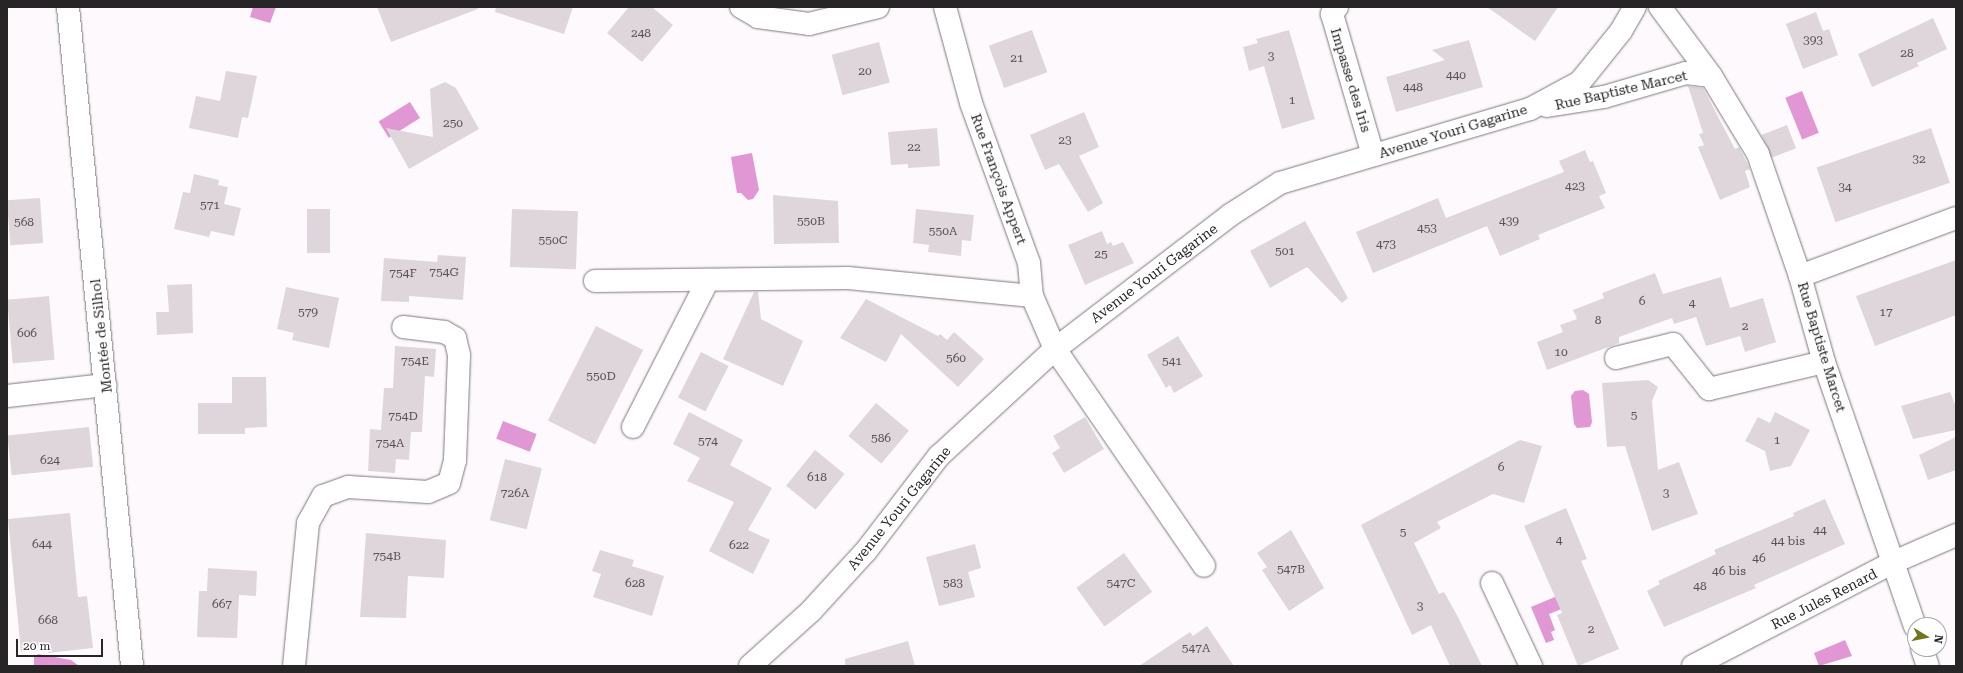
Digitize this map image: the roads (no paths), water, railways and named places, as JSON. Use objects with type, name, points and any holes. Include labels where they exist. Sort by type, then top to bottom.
[{"type":"street","name":"Montée de Silhol","points":[[68,7],[132,666]]},
{"type":"street","points":[[741,7],[758,17],[809,24],[878,7]]},
{"type":"street","name":"Rue François Appert","points":[[946,7],[971,103],[1028,262],[1032,296],[1055,349],[1204,566]]},
{"type":"street","name":"Impasse des Iris","points":[[1337,7],[1332,14],[1373,155]]},
{"type":"street","name":"Avenue Youri Gagarine","points":[[750,666],[811,611],[866,551],[939,456],[1055,349],[1230,215],[1280,183],[1530,109],[1580,82],[1621,31],[1635,7]]},
{"type":"street","name":"Rue Baptiste Marcet","points":[[1660,7],[1711,76],[1758,154],[1800,276],[1824,362],[1912,617]]},
{"type":"street","name":"Rue Baptiste Marcet","points":[[1530,109],[1604,97],[1686,73],[1711,76]]},
{"type":"street","points":[[1800,276],[1956,218]]},
{"type":"street","points":[[595,280],[848,278],[1032,296]]},
{"type":"street","points":[[633,426],[708,280]]},
{"type":"street","points":[[294,666],[308,522],[323,496],[348,487],[428,492],[449,483],[455,460],[459,355],[455,338],[444,332],[403,327]]},
{"type":"street","points":[[1616,358],[1673,344],[1709,389],[1824,362]]},
{"type":"street","points":[[7,396],[105,385]]},
{"type":"street","name":"Rue Jules Renard","points":[[1693,666],[1894,562],[1956,535]]},
{"type":"street","points":[[1492,583],[1531,666]]}]
